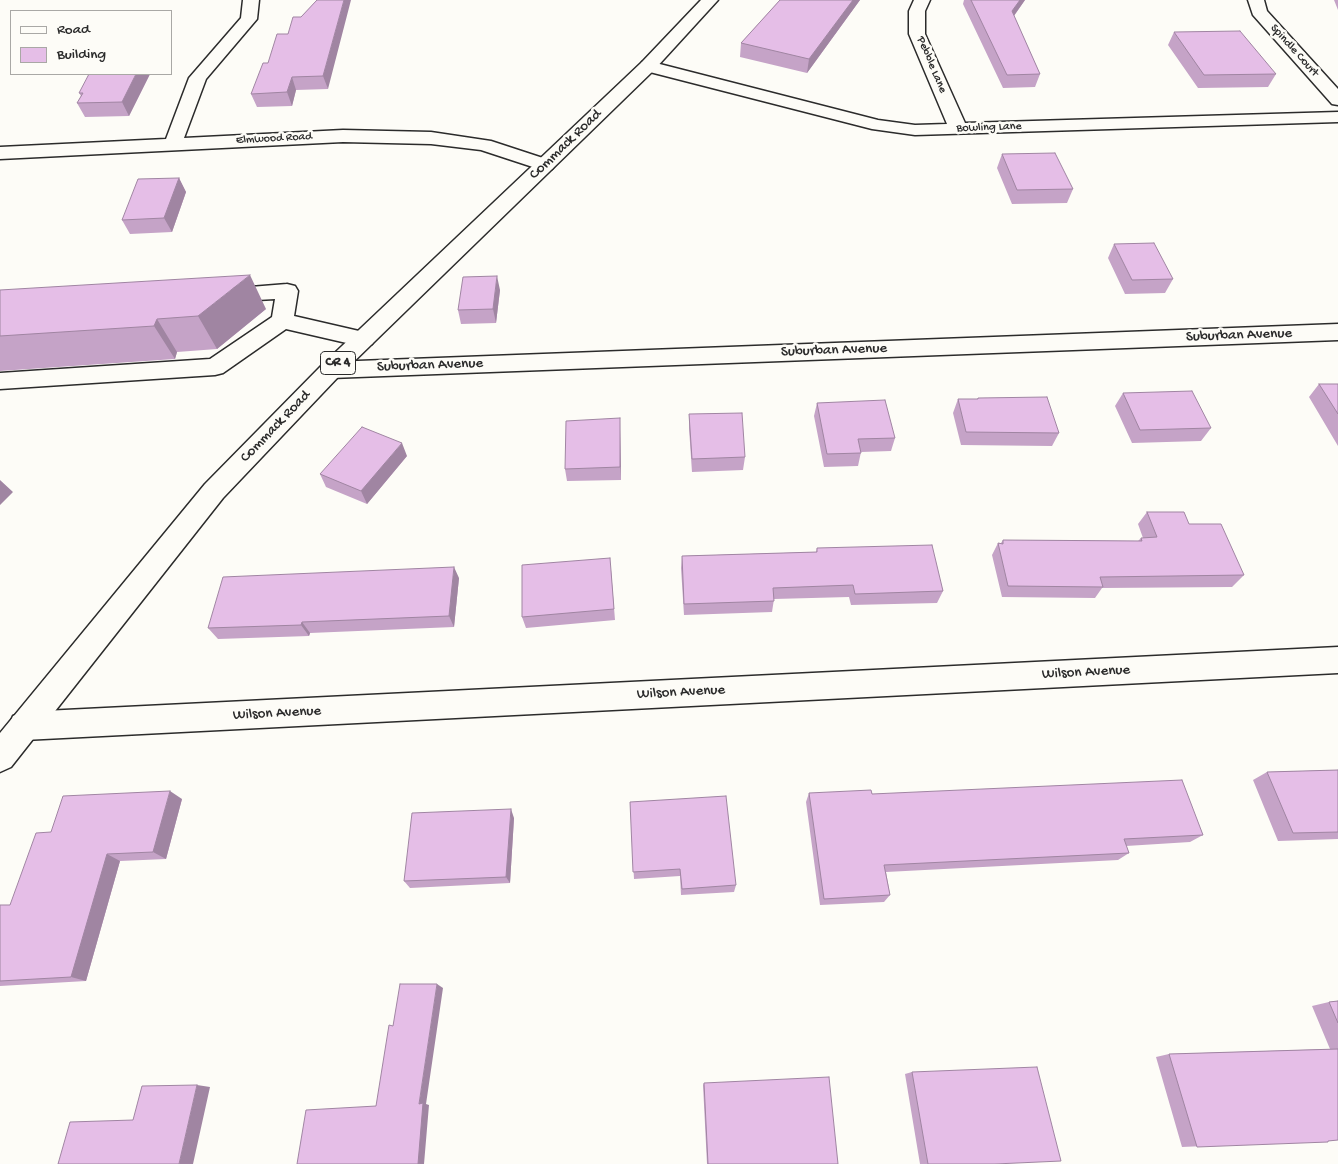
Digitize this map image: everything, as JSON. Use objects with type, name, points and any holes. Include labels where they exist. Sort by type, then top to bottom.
[{"type":"street","points":[[173,144],[198,78],[249,19],[251,0]]},
{"type":"street","name":"Commack Road","points":[[0,757],[214,492],[331,370],[648,66],[710,0]]},
{"type":"street","name":"Pebble Lane","points":[[922,0],[917,11],[917,34],[959,129]]},
{"type":"street","name":"Spindle Court","points":[[1256,0],[1258,12],[1338,100]]},
{"type":"street","name":"Bowling Lane","points":[[648,66],[878,125],[915,130],[1338,117]]},
{"type":"street","name":"Elmwood Road","points":[[0,153],[343,136],[431,138],[484,145],[545,165]]},
{"type":"street","points":[[0,381],[215,367],[282,321],[287,291],[198,297]]},
{"type":"street","points":[[282,321],[364,339]]},
{"type":"street","name":"Suburban Avenue","points":[[331,370],[1338,332]]},
{"type":"street","name":"Wilson Avenue","points":[[24,726],[1338,660]]},
{"type":"building","points":[[317,0],[344,0],[323,76],[292,77],[287,92],[251,94],[263,63],[268,63],[277,34],[288,34],[293,17],[301,17]]},
{"type":"building","points":[[780,0],[853,0],[809,59],[741,43]]},
{"type":"building","points":[[971,0],[1020,0],[1012,11],[1040,74],[1007,75]]},
{"type":"building","points":[[1240,31],[1276,74],[1204,75],[1174,32]]},
{"type":"building","points":[[88,75],[136,75],[122,102],[77,103],[83,93],[79,93]]},
{"type":"building","points":[[1055,153],[1073,189],[1017,190],[1002,154]]},
{"type":"building","points":[[179,178],[164,218],[122,220],[138,179]]},
{"type":"building","points":[[1154,243],[1173,279],[1132,280],[1114,244]]},
{"type":"building","points":[[250,275],[198,316],[157,319],[154,326],[0,336],[0,290]]},
{"type":"building","points":[[497,276],[493,309],[458,310],[463,277]]},
{"type":"building","points":[[1319,384],[1338,384],[1338,414]]},
{"type":"building","points":[[1192,391],[1211,428],[1140,430],[1123,393]]},
{"type":"building","points":[[1047,397],[1059,433],[966,432],[958,399],[978,398]]},
{"type":"building","points":[[885,400],[895,438],[858,439],[861,453],[827,454],[817,403]]},
{"type":"building","points":[[742,413],[745,457],[692,459],[689,414]]},
{"type":"building","points":[[620,418],[620,467],[565,469],[566,421]]},
{"type":"building","points":[[362,427],[402,443],[361,491],[320,474]]},
{"type":"building","points":[[1147,512],[1184,512],[1189,524],[1221,524],[1244,575],[1100,577],[1103,587],[1008,586],[998,543],[1003,544],[1003,540],[1142,541],[1141,538],[1157,537]]},
{"type":"building","points":[[932,545],[943,591],[855,594],[853,585],[773,588],[774,601],[684,604],[682,556],[817,552],[817,548]]},
{"type":"building","points":[[610,558],[614,609],[522,617],[522,565]]},
{"type":"building","points":[[454,567],[449,616],[302,622],[301,625],[208,628],[223,577]]},
{"type":"building","points":[[1338,770],[1338,832],[1293,833],[1267,772]]},
{"type":"building","points":[[1182,780],[1203,835],[1124,839],[1129,853],[884,865],[890,895],[824,899],[809,793],[871,790],[872,794]]},
{"type":"building","points":[[170,791],[153,852],[107,854],[71,977],[0,981],[0,905],[10,905],[36,833],[51,832],[63,796]]},
{"type":"building","points":[[726,796],[736,885],[682,889],[680,869],[633,872],[630,802]]},
{"type":"building","points":[[511,809],[506,877],[404,881],[412,813]]},
{"type":"building","points":[[400,984],[437,984],[419,1104],[423,1103],[418,1164],[297,1164],[306,1110],[376,1106],[389,1025],[393,1026]]},
{"type":"building","points":[[1338,1001],[1338,1023],[1329,1002]]},
{"type":"building","points":[[1338,1049],[1338,1140],[1328,1142],[1197,1147],[1169,1054]]},
{"type":"building","points":[[1037,1067],[1061,1161],[995,1164],[928,1164],[912,1072]]},
{"type":"building","points":[[829,1077],[838,1164],[708,1164],[704,1083]]},
{"type":"building","points":[[197,1085],[179,1164],[58,1164],[70,1122],[133,1120],[142,1086]]}]
